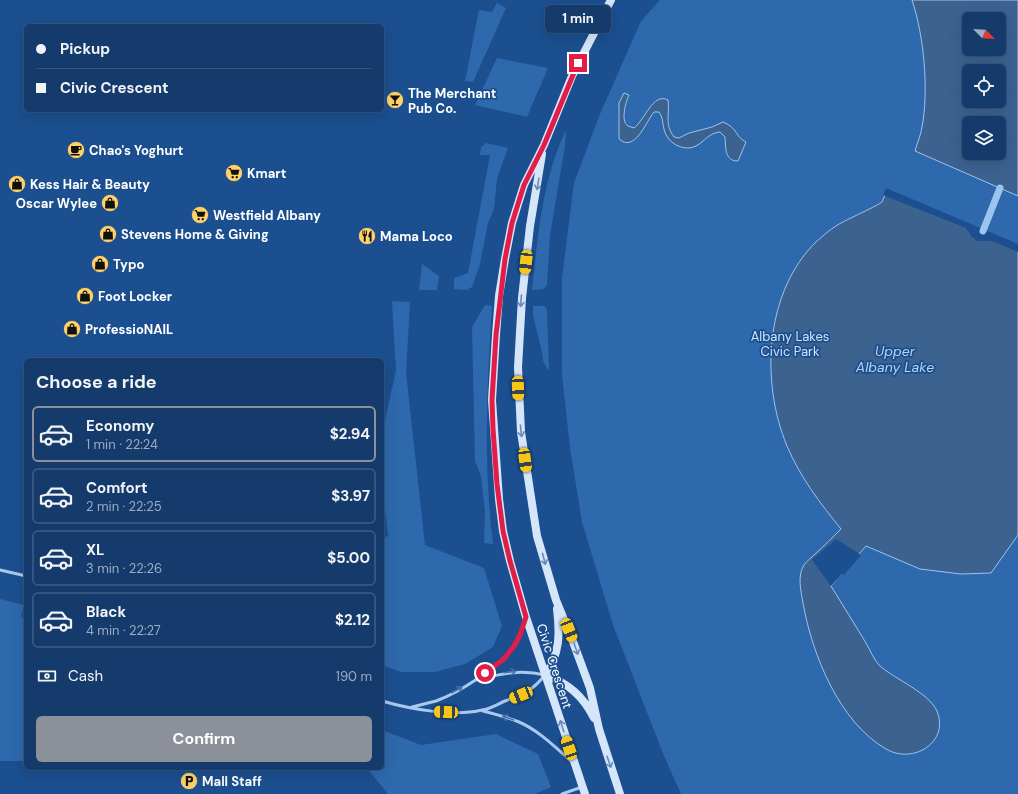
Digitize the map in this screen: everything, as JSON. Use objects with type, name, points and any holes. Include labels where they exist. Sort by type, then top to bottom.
[{"type":"street","name":"Civic Crescent","points":[[583,790],[526,617],[503,531],[496,468],[492,400],[496,335],[505,259],[512,223],[524,185],[544,145],[572,76],[610,0]]},
{"type":"street","name":"Civic Crescent","points":[[544,145],[530,226],[522,298],[518,367],[521,432],[537,536],[556,600],[590,688],[599,729],[620,794]]},
{"type":"street","points":[[556,600],[559,624],[556,654],[552,666],[545,675],[568,685],[578,693],[586,704],[599,729]]},
{"type":"lane","points":[[0,570],[24,576]]},
{"type":"lane","points":[[410,708],[436,700],[476,680],[504,659],[517,641],[526,617]]},
{"type":"lane","points":[[384,702],[434,712],[482,710],[521,695],[536,686],[545,675],[522,671],[500,674],[476,680]]},
{"type":"lane","points":[[482,710],[505,716],[520,722],[538,733],[574,763]]},
{"type":"lane","points":[[562,794],[583,790]]},
{"type":"green space","name":"Albany Lakes Civic Park","points":[[660,0],[1018,0],[1018,794],[681,794],[664,756],[613,625],[582,522],[570,448],[562,374],[562,278],[574,183],[600,114],[641,21]]},
{"type":"green space","points":[[497,3],[506,8],[473,82],[465,81],[479,10],[492,12]]},
{"type":"green space","points":[[497,58],[548,68],[527,117],[475,105]]},
{"type":"green space","points":[[566,130],[565,146],[550,235],[547,285],[544,289],[532,290],[539,229],[546,188],[551,168]]},
{"type":"green space","points":[[486,143],[508,148],[497,179],[494,209],[488,223],[480,264],[472,287],[467,290],[454,289],[454,278],[468,273],[490,155],[480,155],[481,147]]},
{"type":"green space","points":[[422,264],[439,276],[437,290],[419,290]]},
{"type":"green space","points":[[392,301],[410,302],[406,372],[425,545],[484,568],[502,626],[493,647],[465,664],[435,672],[401,672],[384,666],[384,537],[388,536],[384,500],[384,425],[396,370]]},
{"type":"green space","points":[[485,305],[492,306],[487,395],[487,455],[493,544],[484,543],[485,513],[481,476],[475,461],[472,327]]},
{"type":"green space","points":[[533,306],[544,306],[547,309],[549,371],[543,361],[533,316]]},
{"type":"green space","points":[[0,599],[24,605],[21,617],[24,618],[24,761],[0,761]]},
{"type":"green space","points":[[384,731],[421,745],[496,734],[538,754],[551,787],[535,794],[388,794],[369,770],[384,770]]},
{"type":"water","points":[[912,0],[1018,0],[1018,196],[915,151],[921,130],[925,97],[924,63],[920,30]]},
{"type":"water","points":[[624,93],[629,95],[625,106],[624,120],[628,126],[634,128],[654,103],[663,99],[668,100],[668,123],[674,137],[679,138],[689,133],[712,127],[723,122],[728,124],[742,140],[746,142],[738,161],[730,159],[728,156],[725,137],[720,132],[713,134],[696,146],[688,148],[680,147],[668,138],[659,112],[654,112],[635,140],[625,142],[619,139],[619,103]]},
{"type":"water","name":"Upper Albany Lake","points":[[886,194],[1018,246],[1018,535],[991,573],[961,574],[920,569],[866,546],[831,586],[878,664],[927,698],[937,711],[940,722],[934,741],[926,748],[907,754],[896,753],[886,749],[869,737],[854,722],[830,685],[813,644],[807,623],[800,584],[802,569],[805,564],[841,529],[804,479],[787,446],[778,421],[773,394],[771,366],[772,338],[778,311],[787,285],[800,261],[817,241],[829,231],[841,223],[880,204]]},
{"type":"pier","points":[[886,188],[1018,244],[1018,252],[992,241],[977,241],[971,236],[966,228],[883,195]]},
{"type":"pier","points":[[836,539],[861,555],[844,575],[842,574],[831,586],[812,560]]},
{"type":"waterway","points":[[983,231],[1000,188]]},
{"type":"place","name":"The Merchant Pub Co.","points":[[395,100]]},
{"type":"place","name":"Chao's Yoghurt","points":[[76,150]]},
{"type":"place","name":"Kmart","points":[[234,173]]},
{"type":"place","name":"Kess Hair & Beauty","points":[[17,184]]},
{"type":"place","name":"Oscar Wylee","points":[[110,203]]},
{"type":"place","name":"Westfield Albany","points":[[200,215]]},
{"type":"place","name":"Stevens Home & Giving","points":[[108,234]]},
{"type":"place","name":"Mama Loco","points":[[367,236]]},
{"type":"place","name":"Typo","points":[[100,264]]},
{"type":"place","name":"Foot Locker","points":[[85,296]]},
{"type":"place","name":"ProfessioNAIL","points":[[72,329]]},
{"type":"place","name":"Mall Staff","points":[[189,781]]},
{"type":"route","points":[[485,673],[504,659],[514,646],[520,635],[526,617],[503,531],[497,484],[493,429],[492,400],[496,335],[505,259],[512,223],[524,185],[544,145],[578,63]]}]
